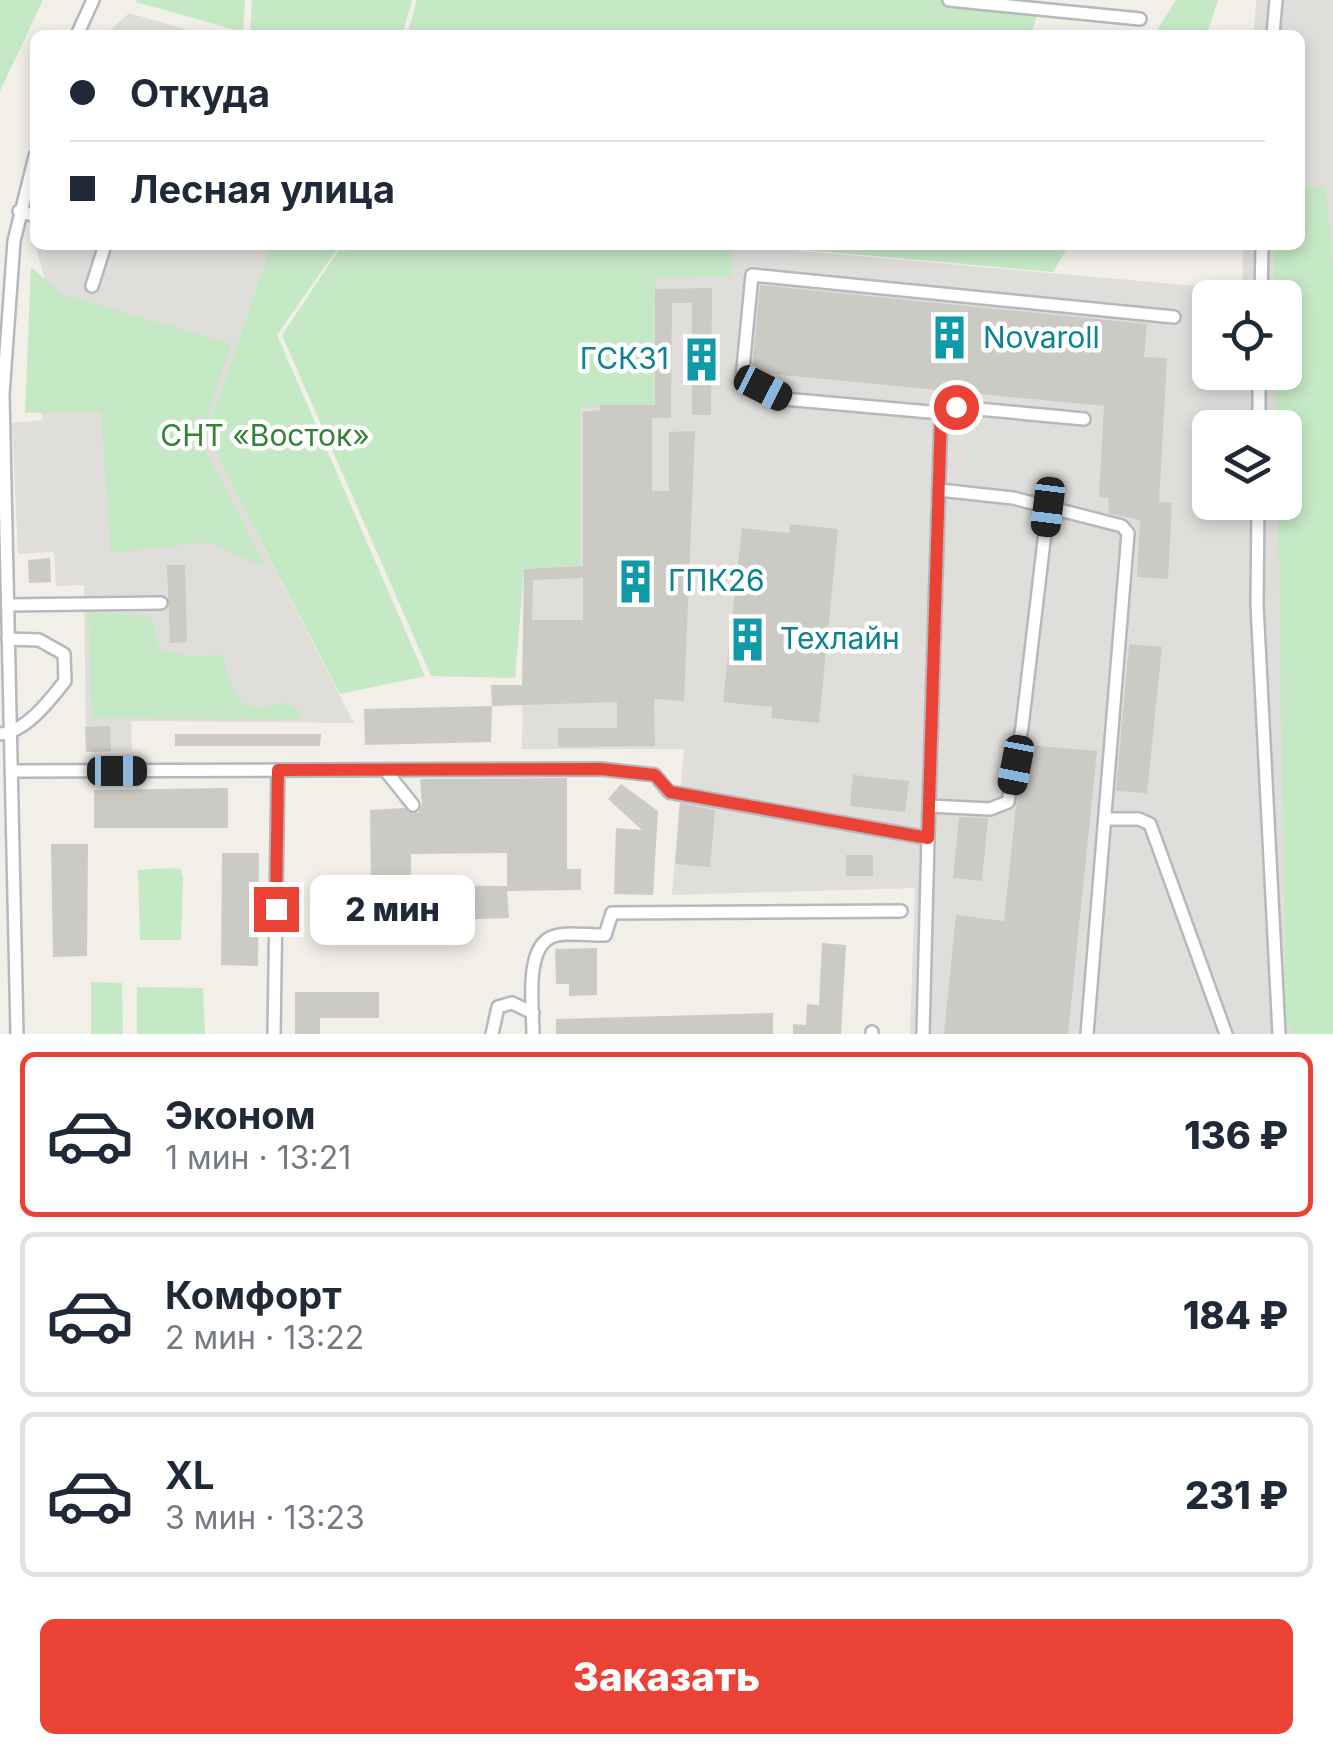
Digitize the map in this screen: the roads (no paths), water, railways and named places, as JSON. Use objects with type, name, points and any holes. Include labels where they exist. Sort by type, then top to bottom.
[{"type":"street","points":[[80,30],[93,0]]},
{"type":"street","points":[[949,0],[1140,19]]},
{"type":"street","points":[[1273,30],[1276,0]]},
{"type":"street","points":[[17,1034],[12,771],[5,733],[8,605],[2,394],[20,211],[30,174]]},
{"type":"street","points":[[20,211],[30,214]]},
{"type":"street","points":[[92,286],[103,250]]},
{"type":"street","points":[[1261,280],[1262,250]]},
{"type":"street","points":[[1084,419],[956,407],[941,413],[784,399],[742,378],[752,275],[1174,317]]},
{"type":"street","points":[[923,1034],[941,413]]},
{"type":"street","points":[[939,490],[1013,498],[1122,526],[1128,534],[1087,1034]]},
{"type":"street","points":[[929,806],[990,808],[1008,802],[1022,727],[1048,507]]},
{"type":"street","points":[[1258,520],[1257,605],[1280,1034]]},
{"type":"street","points":[[8,605],[161,602]]},
{"type":"street","points":[[5,733],[46,705],[65,681],[64,654],[39,640],[8,639]]},
{"type":"street","points":[[12,771],[601,769],[655,775],[670,792],[928,838]]},
{"type":"street","points":[[274,1034],[278,770]]},
{"type":"street","points":[[385,770],[413,804]]},
{"type":"street","points":[[1104,819],[1139,819],[1150,824],[1226,1034]]},
{"type":"street","points":[[533,1034],[536,960],[544,941],[553,936],[605,935],[612,913],[902,911]]},
{"type":"street","points":[[492,1034],[498,1007],[512,1003],[533,1012]]},
{"type":"place","name":"Novaroll","points":[[950,338]]},
{"type":"place","name":"ГСК31","points":[[702,359]]},
{"type":"place","name":"ГПК26","points":[[635,581]]},
{"type":"place","name":"Техлайн","points":[[747,639]]},
{"type":"park label","name":"СНТ «Восток»","points":[[265,436]]}]
